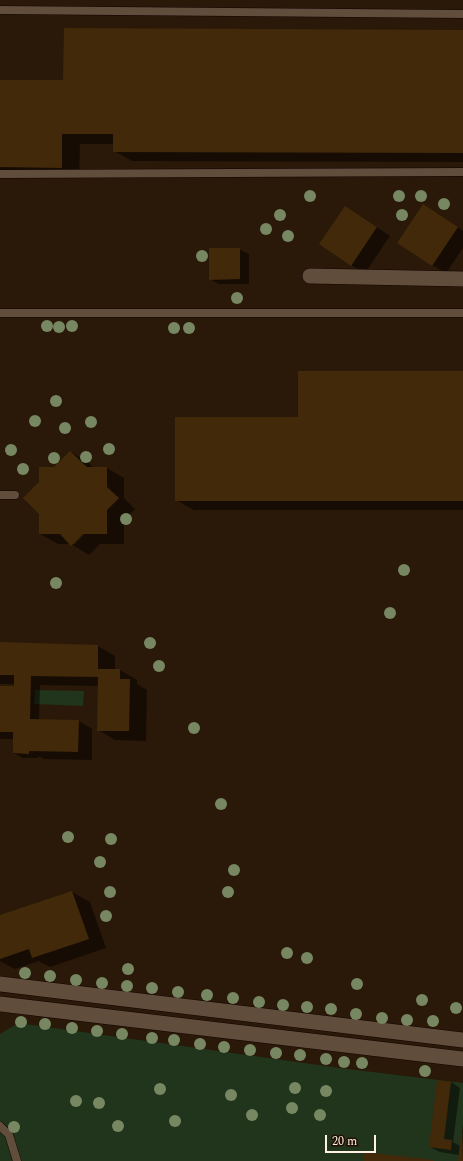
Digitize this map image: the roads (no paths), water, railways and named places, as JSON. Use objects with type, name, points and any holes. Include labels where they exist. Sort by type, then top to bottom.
[{"type":"street","points":[[310,276],[463,279]]},
{"type":"street","points":[[0,984],[463,1040]]},
{"type":"street","points":[[0,1004],[463,1059]]},
{"type":"lane","points":[[0,10],[463,14]]},
{"type":"lane","points":[[0,174],[463,172]]},
{"type":"lane","points":[[0,313],[463,313]]},
{"type":"lane","points":[[0,495],[15,495]]},
{"type":"lane","points":[[0,1126],[9,1135],[17,1161]]}]
